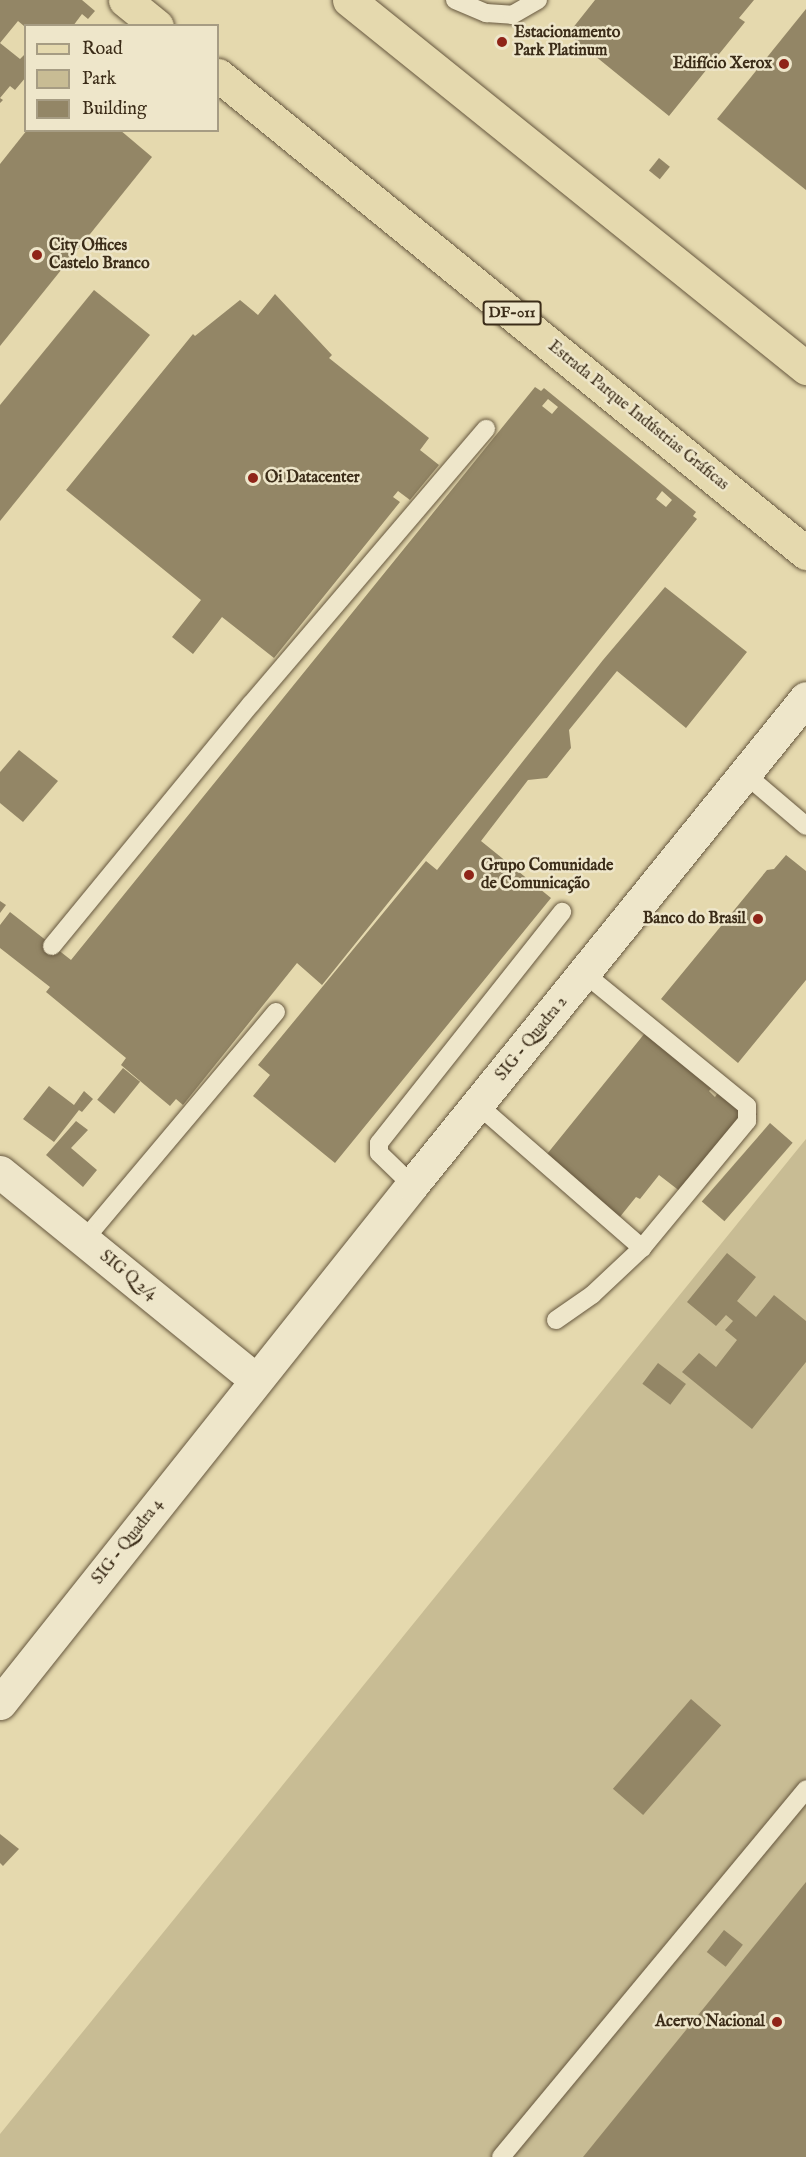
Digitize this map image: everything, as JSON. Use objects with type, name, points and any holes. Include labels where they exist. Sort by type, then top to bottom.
[{"type":"main road","points":[[125,0],[155,24]]},
{"type":"main road","points":[[349,0],[806,368]]},
{"type":"main road","name":"Estrada Parque Indústrias Gráficas","points":[[219,76],[806,553]]},
{"type":"street","name":"SIG - Quadra 2","points":[[256,1380],[806,698]]},
{"type":"street","name":"SIG Q 2/4","points":[[0,1172],[256,1380]]},
{"type":"street","name":"SIG - Quadra 4","points":[[0,1703],[256,1380]]},
{"type":"lane","points":[[455,0],[486,13],[512,15],[538,0]]},
{"type":"lane","points":[[52,945],[251,704],[486,429]]},
{"type":"lane","points":[[745,774],[806,826]]},
{"type":"lane","points":[[412,1185],[380,1153],[379,1143],[562,912]]},
{"type":"lane","points":[[556,1320],[592,1296],[642,1248],[747,1120],[747,1106],[585,974]]},
{"type":"lane","points":[[84,1240],[276,1012]]},
{"type":"lane","points":[[478,1105],[642,1248]]},
{"type":"lane","points":[[501,2157],[806,1789]]},
{"type":"green space","points":[[806,1139],[806,2157],[0,2157],[0,2134]]},
{"type":"building","points":[[0,0],[82,0],[95,11],[88,19],[82,14],[74,24],[24,24],[24,26],[18,21],[0,43]]},
{"type":"building","points":[[595,0],[754,0],[739,18],[745,22],[669,116],[568,34]]},
{"type":"building","name":"Edifício Xerox","points":[[806,9],[806,190],[717,119]]},
{"type":"building","points":[[0,43],[20,59],[24,55],[24,79],[15,90],[10,86],[0,98]]},
{"type":"building","name":"City Offices Castelo Branco","points":[[25,132],[122,132],[152,157],[0,346],[0,164]]},
{"type":"building","points":[[659,158],[670,167],[660,179],[649,170]]},
{"type":"building","points":[[94,290],[150,335],[0,521],[0,405]]},
{"type":"building","name":"Oi Datacenter","points":[[275,294],[332,355],[329,358],[429,438],[420,450],[439,465],[410,500],[398,491],[393,497],[400,502],[274,658],[222,617],[193,654],[172,637],[201,600],[66,490],[193,334],[195,336],[240,300],[258,315]]},
{"type":"building","points":[[535,387],[541,391],[544,388],[696,512],[693,516],[697,519],[322,985],[297,963],[183,1105],[176,1099],[170,1106],[121,1065],[126,1058],[46,992],[50,987],[0,948],[0,925],[10,912],[71,960]],"holes":[[[548,399],[558,407],[552,414],[542,406]],[[662,491],[672,500],[666,507],[656,499]]]},
{"type":"building","name":"Grupo Comunidade de Comunicação","points":[[665,587],[747,652],[686,728],[617,671],[569,730],[571,748],[547,778],[528,780],[481,841],[551,898],[335,1163],[253,1096],[270,1075],[258,1065],[426,861],[437,870],[603,660]]},
{"type":"building","points":[[19,750],[58,781],[23,822],[0,803],[0,772]]},
{"type":"building","points":[[786,855],[806,871],[806,980],[738,1063],[661,999],[767,870],[774,869]]},
{"type":"building","points":[[0,901],[6,905],[0,913]]},
{"type":"building","points":[[649,1028],[717,1082],[709,1091],[715,1097],[722,1087],[757,1114],[690,1199],[659,1175],[640,1199],[636,1197],[619,1218],[543,1159]]},
{"type":"building","points":[[123,1068],[140,1082],[114,1114],[97,1100]]},
{"type":"building","points":[[49,1086],[74,1105],[84,1091],[93,1099],[82,1112],[79,1110],[54,1142],[23,1119]]},
{"type":"building","points":[[76,1121],[88,1130],[71,1148],[97,1170],[83,1187],[46,1155]]},
{"type":"building","points":[[770,1123],[793,1143],[724,1221],[702,1201]]},
{"type":"building","points":[[727,1253],[756,1277],[737,1301],[756,1317],[774,1295],[806,1321],[806,1362],[752,1429],[682,1372],[699,1353],[716,1367],[737,1340],[725,1330],[733,1321],[726,1315],[716,1326],[687,1302]]},
{"type":"building","points":[[658,1363],[686,1384],[670,1405],[642,1384]]},
{"type":"building","points":[[691,1699],[721,1725],[643,1815],[613,1789]]},
{"type":"building","points":[[0,1834],[19,1849],[3,1866],[0,1863]]},
{"type":"building","points":[[806,1882],[806,2157],[583,2157]]},
{"type":"building","points":[[724,1930],[743,1945],[726,1967],[707,1952]]},
{"type":"place","name":"Estacionamento Park Platinum","points":[[502,42]]},
{"type":"place","name":"Edifício Xerox","points":[[784,64]]},
{"type":"place","name":"City Offices Castelo Branco","points":[[37,255]]},
{"type":"place","name":"Oi Datacenter","points":[[253,478]]},
{"type":"place","name":"Grupo Comunidade de Comunicação","points":[[469,875]]},
{"type":"place","name":"Banco do Brasil","points":[[758,919]]},
{"type":"place","name":"Acervo Nacional","points":[[777,2022]]}]
